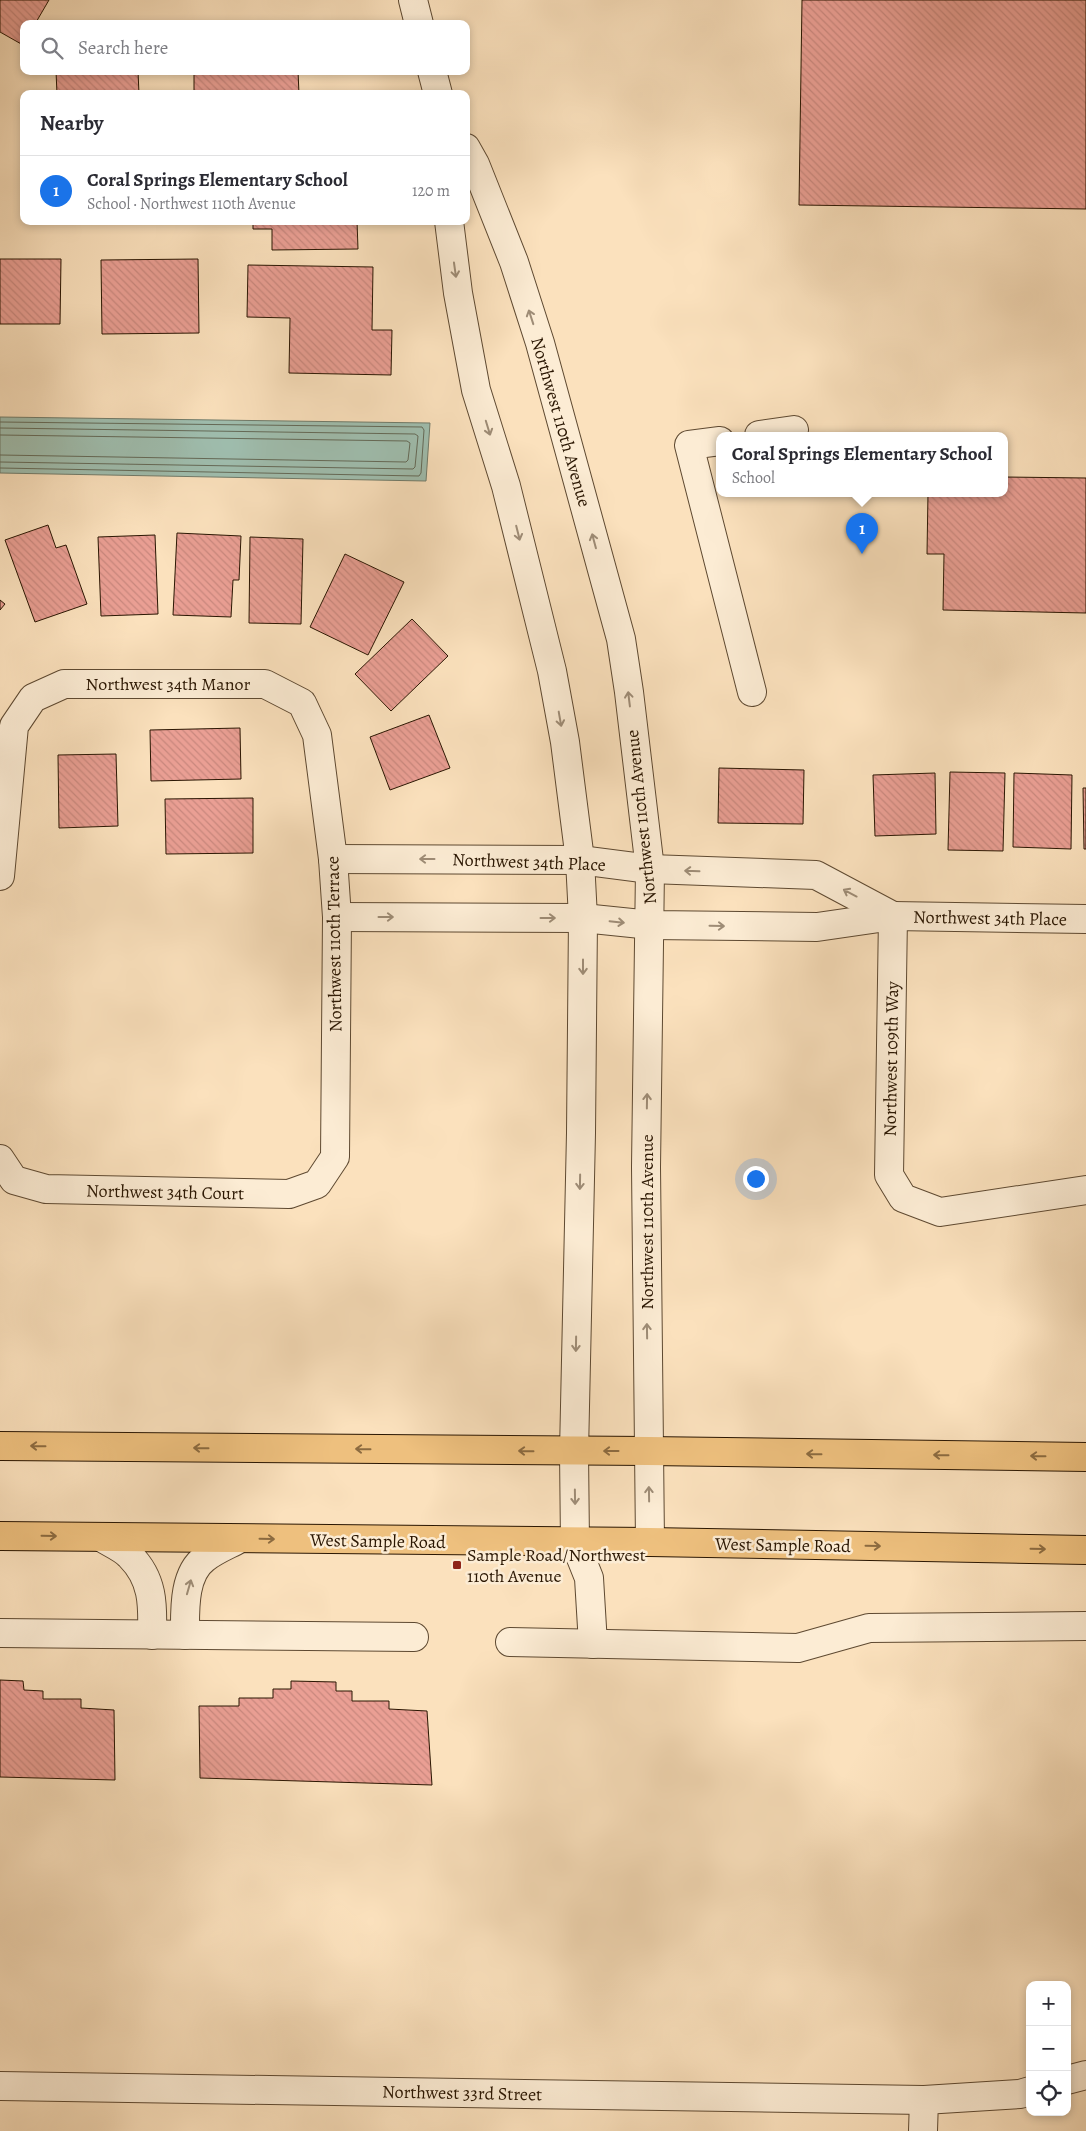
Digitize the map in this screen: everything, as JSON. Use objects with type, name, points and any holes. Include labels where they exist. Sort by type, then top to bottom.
[{"type":"main road","points":[[0,1446],[574,1452],[648,1451],[1086,1457]]},
{"type":"main road","name":"West Sample Road","points":[[0,1536],[575,1543],[650,1542],[1086,1550]]},
{"type":"street","points":[[413,0],[419,20]]},
{"type":"street","points":[[433,75],[437,90]]},
{"type":"street","name":"Northwest 110th Avenue","points":[[470,155],[514,262],[540,343],[621,638],[650,869],[651,925],[646,1167],[650,1542]]},
{"type":"street","points":[[450,225],[458,292],[476,390],[506,486],[552,671],[580,860],[583,918],[581,1133],[574,1452],[575,1543],[590,1578],[593,1644]]},
{"type":"street","points":[[780,432],[794,430]]},
{"type":"street","points":[[716,442],[689,445],[752,692]]},
{"type":"street","name":"Northwest 34th Manor","points":[[0,876],[14,726],[33,698],[64,684],[264,684],[302,703]]},
{"type":"street","name":"Northwest 110th Terrace","points":[[302,703],[317,736],[333,859],[337,917],[335,1157],[317,1184]]},
{"type":"street","name":"Northwest 34th Place","points":[[333,859],[580,860],[650,869],[816,875],[893,916]]},
{"type":"street","name":"Northwest 34th Place","points":[[337,917],[583,918],[651,925],[817,927],[893,916],[1086,919]]},
{"type":"street","name":"Northwest 109th Way","points":[[893,916],[890,1175],[903,1198],[940,1212],[1086,1190]]},
{"type":"street","name":"Northwest 34th Court","points":[[7,1170],[46,1189],[289,1194],[317,1184]]},
{"type":"street","points":[[101,1537],[130,1554],[145,1574],[153,1601],[152,1635]]},
{"type":"street","points":[[185,1635],[185,1602],[192,1575],[203,1559],[239,1539]]},
{"type":"street","points":[[510,1642],[798,1648],[869,1628],[1086,1626]]},
{"type":"street","points":[[0,1633],[414,1637]]},
{"type":"street","points":[[1071,2079],[1086,2075]]},
{"type":"street","name":"Northwest 33rd Street","points":[[0,2086],[924,2100],[1026,2092]]},
{"type":"street","points":[[924,2100],[924,2131]]},
{"type":"water","points":[[0,417],[430,423],[426,481],[0,473]]},
{"type":"building","points":[[0,0],[49,0],[37,20],[20,20],[20,43],[0,32]]},
{"type":"building","points":[[802,0],[1086,0],[1086,209],[799,205]]},
{"type":"building","points":[[56,75],[138,75],[139,90],[57,90]]},
{"type":"building","points":[[194,75],[298,75],[299,90],[194,90]]},
{"type":"building","points":[[253,225],[357,225],[358,249],[272,250],[272,229],[253,229]]},
{"type":"building","points":[[0,259],[61,259],[60,324],[0,324]]},
{"type":"building","points":[[198,259],[199,333],[102,334],[101,260]]},
{"type":"building","points":[[248,265],[373,267],[372,330],[392,330],[391,375],[289,373],[290,318],[247,317]]},
{"type":"building","points":[[1008,477],[1086,478],[1086,613],[943,610],[944,554],[927,554],[928,497],[1008,497]]},
{"type":"building","points":[[48,525],[56,548],[66,545],[87,604],[35,622],[5,540]]},
{"type":"building","points":[[177,533],[241,536],[239,580],[233,580],[231,617],[173,615]]},
{"type":"building","points":[[155,535],[158,614],[101,616],[98,537]]},
{"type":"building","points":[[250,537],[303,539],[301,624],[249,623]]},
{"type":"building","points":[[345,554],[404,582],[368,655],[310,627]]},
{"type":"building","points":[[0,600],[5,604],[0,610]]},
{"type":"building","points":[[412,619],[448,656],[391,711],[355,674]]},
{"type":"building","points":[[429,715],[450,768],[390,790],[370,737]]},
{"type":"building","points":[[240,728],[241,779],[151,781],[150,730]]},
{"type":"building","points":[[116,754],[118,826],[59,828],[58,755]]},
{"type":"building","points":[[719,768],[804,770],[803,824],[718,823]]},
{"type":"building","points":[[950,772],[1005,773],[1003,851],[948,850]]},
{"type":"building","points":[[935,773],[936,834],[875,836],[873,775]]},
{"type":"building","points":[[1014,773],[1072,775],[1071,849],[1013,847]]},
{"type":"building","points":[[1083,788],[1086,788],[1086,849],[1084,849]]},
{"type":"building","points":[[253,798],[253,853],[166,854],[165,799]]},
{"type":"building","points":[[0,1680],[23,1681],[24,1690],[43,1691],[43,1699],[81,1699],[81,1708],[114,1710],[115,1780],[0,1777]]},
{"type":"building","points":[[291,1681],[336,1682],[336,1691],[352,1691],[352,1701],[389,1701],[389,1709],[427,1711],[432,1785],[200,1778],[199,1706],[239,1706],[239,1698],[273,1698],[273,1689],[291,1689]]},
{"type":"place","name":"Coral Springs Elementary School","points":[[862,554]]},
{"type":"place","name":"Sample Road/Northwest 110th Avenue","points":[[457,1565]]}]
